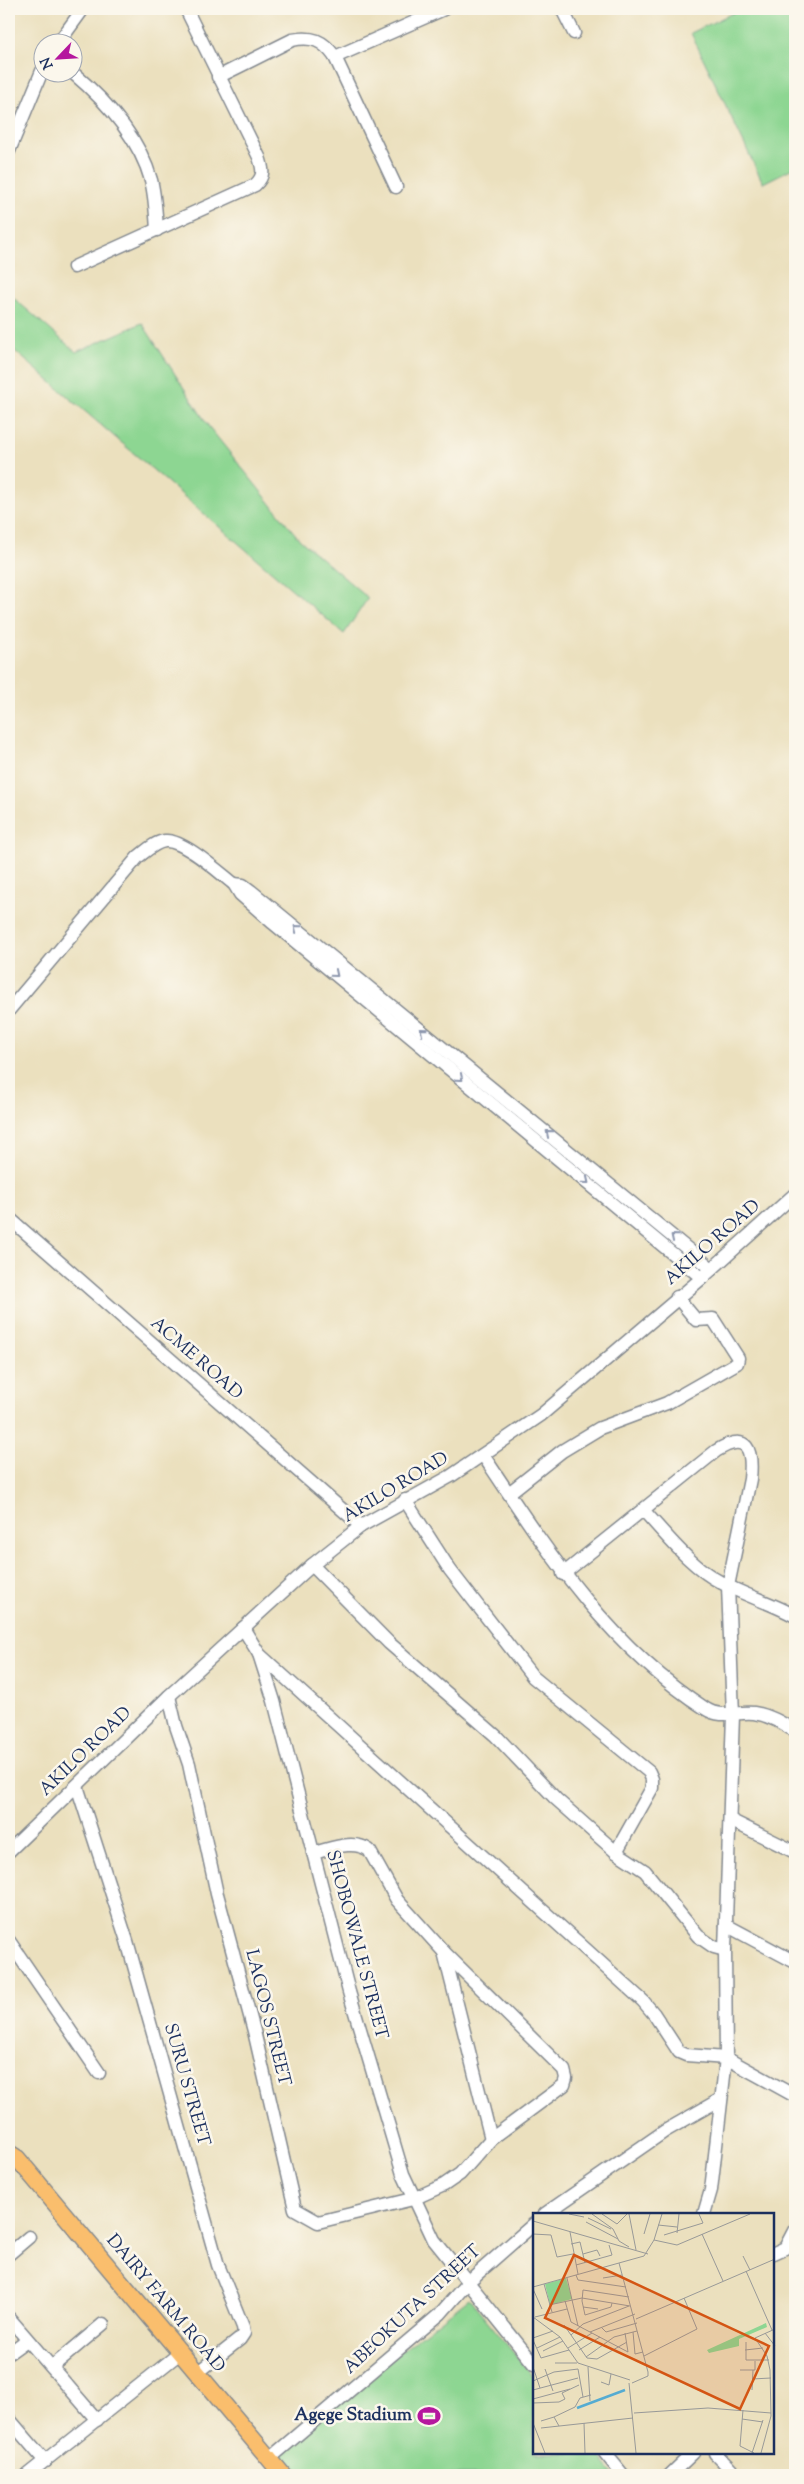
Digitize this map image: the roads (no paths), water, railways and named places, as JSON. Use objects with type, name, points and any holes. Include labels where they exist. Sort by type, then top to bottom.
[{"type":"main road","name":"DAIRY FARM ROAD","points":[[9,2141],[15,2149],[13,2156],[282,2475]]},
{"type":"street","points":[[66,32],[83,9]]},
{"type":"street","points":[[74,268],[256,185],[262,179],[263,171],[259,157],[186,9]]},
{"type":"street","points":[[335,57],[422,13],[444,9]]},
{"type":"street","points":[[562,9],[574,33]]},
{"type":"street","points":[[218,76],[292,40],[318,39],[329,47],[335,57],[396,187]]},
{"type":"street","points":[[82,81],[90,88],[137,146],[151,179],[157,230]]},
{"type":"street","points":[[9,151],[37,82]]},
{"type":"street","points":[[9,1010],[138,857],[155,844],[166,841],[179,843],[234,884],[244,885],[276,918],[707,1273]]},
{"type":"street","name":"AKILO ROAD","points":[[9,1851],[169,1696],[312,1565],[361,1526],[451,1476],[541,1414],[707,1273],[795,1194]]},
{"type":"street","name":"ACME ROAD","points":[[9,1218],[361,1526]]},
{"type":"street","points":[[509,1493],[562,1451],[600,1428],[667,1403],[737,1363],[738,1358],[716,1322],[709,1318],[696,1320],[677,1297]]},
{"type":"street","points":[[563,1574],[644,1511],[716,1450],[730,1442],[743,1444],[752,1461],[728,1586],[733,1715],[725,1950],[726,2058],[711,2190],[704,2213]]},
{"type":"street","points":[[484,1455],[563,1574],[641,1661],[707,1710],[733,1715],[752,1712],[764,1715],[795,1731]]},
{"type":"street","points":[[405,1500],[450,1570],[534,1677],[649,1772],[652,1779],[652,1788],[616,1852]]},
{"type":"street","points":[[644,1511],[706,1573],[728,1586],[763,1600],[795,1616]]},
{"type":"street","points":[[312,1565],[389,1643],[496,1736],[556,1799],[616,1852],[644,1871],[698,1936],[714,1947],[725,1950]]},
{"type":"street","points":[[243,1628],[258,1654],[643,2001],[679,2052],[686,2056],[726,2058],[795,2096]]},
{"type":"street","name":"SHOBOWALE STREET","points":[[258,1654],[274,1701],[349,1992],[403,2174],[413,2199],[434,2240],[532,2357]]},
{"type":"street","name":"LAGOS STREET","points":[[169,1696],[176,1726],[189,1764],[217,1894],[254,2031],[295,2209],[318,2222],[413,2199],[432,2191],[460,2174],[491,2139],[564,2085],[566,2078],[564,2070],[444,1952]]},
{"type":"street","name":"SURU STREET","points":[[77,1786],[127,1941],[218,2265],[243,2327],[244,2333],[240,2339],[197,2373]]},
{"type":"street","points":[[730,1820],[795,1852]]},
{"type":"street","points":[[312,1853],[351,1844],[362,1845],[369,1850],[397,1900],[444,1952],[491,2139]]},
{"type":"street","points":[[726,1925],[795,1962]]},
{"type":"street","points":[[9,1942],[99,2073]]},
{"type":"street","points":[[546,2213],[657,2136],[721,2099]]},
{"type":"street","name":"ABEOKUTA STREET","points":[[269,2459],[440,2314],[469,2281],[533,2225]]},
{"type":"street","points":[[774,2253],[785,2248],[795,2228]]},
{"type":"street","points":[[9,2254],[29,2237]]},
{"type":"street","points":[[9,2318],[27,2340],[53,2366],[97,2420]]},
{"type":"street","points":[[53,2366],[103,2324]]},
{"type":"street","points":[[9,2353],[27,2340]]},
{"type":"street","points":[[27,2475],[180,2353]]},
{"type":"street","points":[[9,2419],[45,2461]]},
{"type":"street","points":[[606,2454],[623,2475]]},
{"type":"street","points":[[670,2475],[692,2454]]},
{"type":"street","points":[[717,2454],[736,2475]]},
{"type":"place","name":"Agege Stadium","points":[[429,2416]]}]
